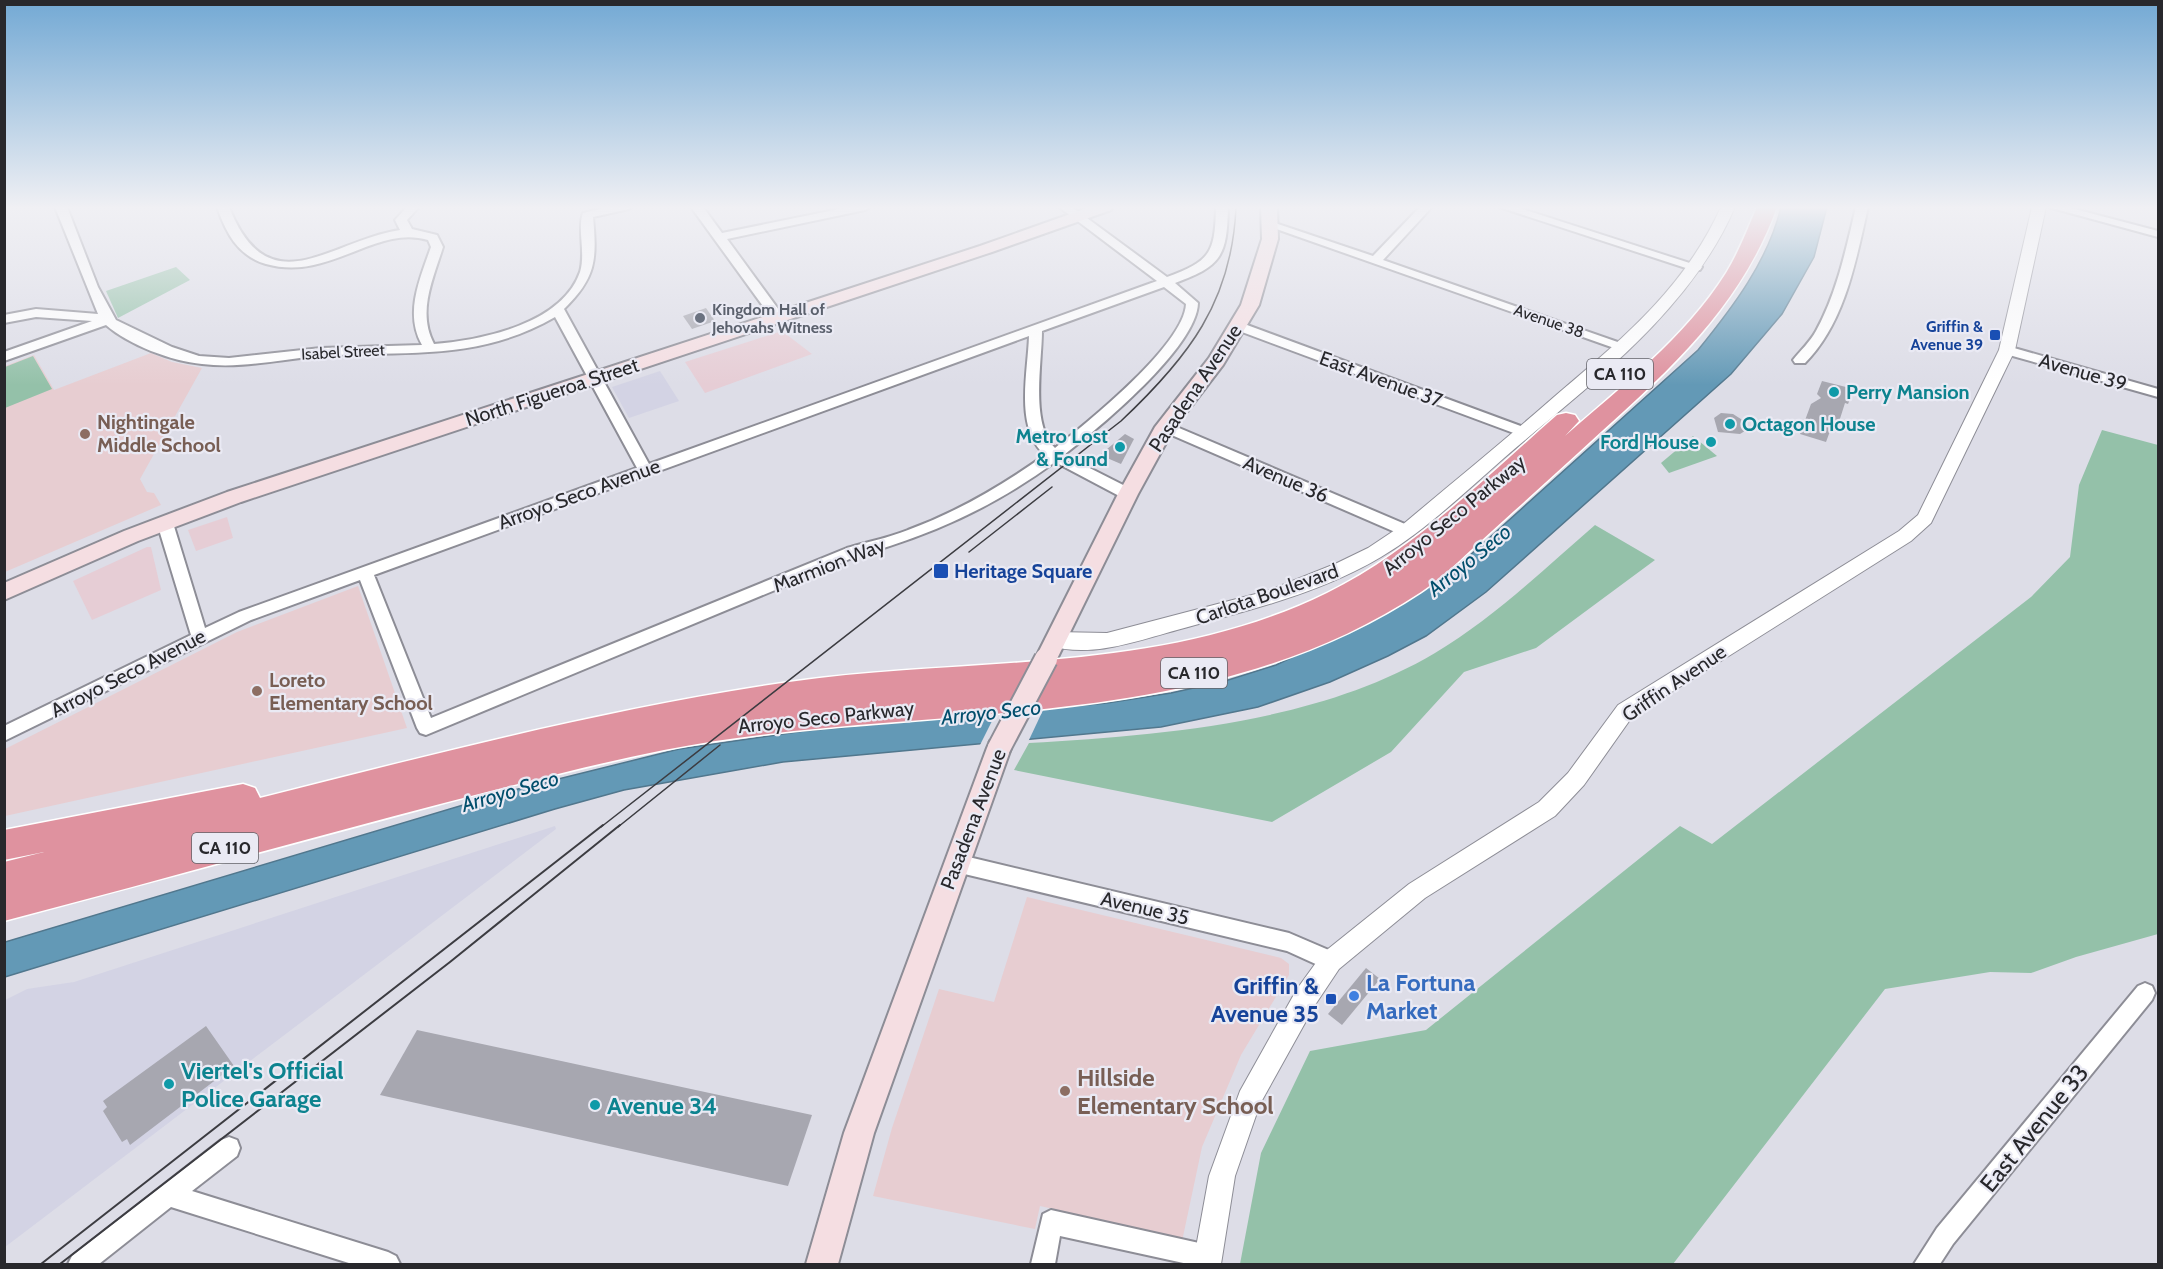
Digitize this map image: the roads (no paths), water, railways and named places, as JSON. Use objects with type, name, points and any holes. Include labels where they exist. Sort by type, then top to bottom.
[{"type":"highway","name":"Arroyo Seco Parkway","points":[[4,878],[406,776],[721,705],[812,694],[1148,662],[1231,642],[1335,602],[1389,570],[1437,533],[1651,348],[1703,290],[1718,266]]},
{"type":"highway","name":"Arroyo Seco Parkway","points":[[4,905],[445,791],[662,738],[791,717],[1014,699],[1154,683],[1241,661],[1344,623],[1407,587],[1457,547],[1677,349],[1712,307],[1740,266]]},
{"type":"highway","points":[[4,845],[344,778],[406,776]]},
{"type":"highway","points":[[4,924],[445,791]]},
{"type":"main road","name":"North Figueroa Street","points":[[4,592],[165,523],[234,497],[778,316],[918,266]]},
{"type":"main road","name":"Pasadena Avenue","points":[[822,1264],[859,1133],[999,748],[1128,494],[1165,427],[1217,361],[1239,326],[1264,266]]},
{"type":"street","name":"Isabel Street","points":[[85,266],[110,323],[174,355],[201,361],[238,361],[324,352],[430,348],[462,345],[498,337],[529,325],[556,308],[578,288],[588,266]]},
{"type":"street","points":[[430,266],[417,317],[422,338],[430,348]]},
{"type":"street","points":[[741,266],[778,316]]},
{"type":"street","points":[[1144,266],[1165,282],[1204,266]]},
{"type":"street","name":"Avenue 38","points":[[1390,266],[1622,346]]},
{"type":"street","points":[[1800,360],[1814,347],[1849,266]]},
{"type":"street","name":"Griffin Avenue","points":[[1207,1261],[1222,1176],[1250,1100],[1261,1075],[1306,997],[1331,961],[1417,891],[1547,809],[1576,779],[1625,711],[1917,527],[1930,509],[2007,350],[2026,266]]},
{"type":"street","name":"Carlota Boulevard","points":[[1051,649],[1107,641],[1271,597],[1342,569],[1374,553],[1407,531],[1622,346],[1683,286],[1696,267]]},
{"type":"street","name":"Arroyo Seco Avenue","points":[[4,734],[245,616],[1165,282]]},
{"type":"street","name":"Marmion Way","points":[[365,572],[426,728],[852,552],[914,533],[956,514],[1055,455],[1094,426],[1120,402],[1170,347],[1190,318],[1192,303],[1165,282]]},
{"type":"street","points":[[556,308],[645,470]]},
{"type":"street","points":[[4,319],[36,313],[109,319]]},
{"type":"street","points":[[4,357],[109,319]]},
{"type":"street","name":"East Avenue 37","points":[[1239,326],[1524,432]]},
{"type":"street","points":[[1036,330],[1033,405],[1039,439],[1055,455],[1128,494]]},
{"type":"street","name":"Avenue 39","points":[[2007,350],[2158,393]]},
{"type":"street","name":"Avenue 36","points":[[1165,427],[1407,531]]},
{"type":"street","points":[[165,523],[200,637]]},
{"type":"street","name":"Avenue 35","points":[[956,863],[1289,942],[1331,961]]},
{"type":"street","name":"East Avenue 33","points":[[1926,1264],[1945,1236],[2145,993]]},
{"type":"street","points":[[80,1264],[229,1148]]},
{"type":"street","points":[[169,1195],[388,1264]]},
{"type":"street","points":[[1043,1264],[1052,1222],[1207,1261]]},
{"type":"water","name":"Arroyo Seco","points":[[1757,266],[1809,266],[1782,314],[1731,374],[1486,592],[1426,636],[1330,682],[1258,707],[1161,727],[783,762],[624,790],[5,977],[5,942],[510,791],[679,749],[804,731],[1107,703],[1171,693],[1225,681],[1276,665],[1400,606],[1448,575],[1698,350],[1748,283]]},
{"type":"tram line","points":[[601,827],[1121,421],[1145,398],[1186,351],[1216,300],[1227,266]]},
{"type":"tram line","points":[[969,552],[1052,487]]},
{"type":"tram line","points":[[618,827],[720,745]]},
{"type":"tram line","points":[[41,1264],[603,825]]},
{"type":"tram line","points":[[60,1264],[450,962],[620,825]]},
{"type":"place","name":"Kingdom Hall of Jehovahs Witness","points":[[700,318]]},
{"type":"place","name":"Griffin & Avenue 39","points":[[1995,335]]},
{"type":"place","name":"Perry Mansion","points":[[1834,392]]},
{"type":"place","name":"Octagon House","points":[[1730,424]]},
{"type":"place","name":"Nightingale Middle School","points":[[85,434]]},
{"type":"place","name":"Ford House","points":[[1711,442]]},
{"type":"place","name":"Metro Lost & Found","points":[[1120,447]]},
{"type":"place","name":"Heritage Square","points":[[941,571]]},
{"type":"place","name":"Loreto Elementary School","points":[[257,691]]},
{"type":"place","name":"La Fortuna Market","points":[[1354,996]]},
{"type":"place","name":"Griffin & Avenue 35","points":[[1331,999]]},
{"type":"place","name":"Viertel's Official Police Garage","points":[[169,1084]]},
{"type":"place","name":"Hillside Elementary School","points":[[1065,1091]]},
{"type":"place","name":"Avenue 34","points":[[595,1105]]}]
